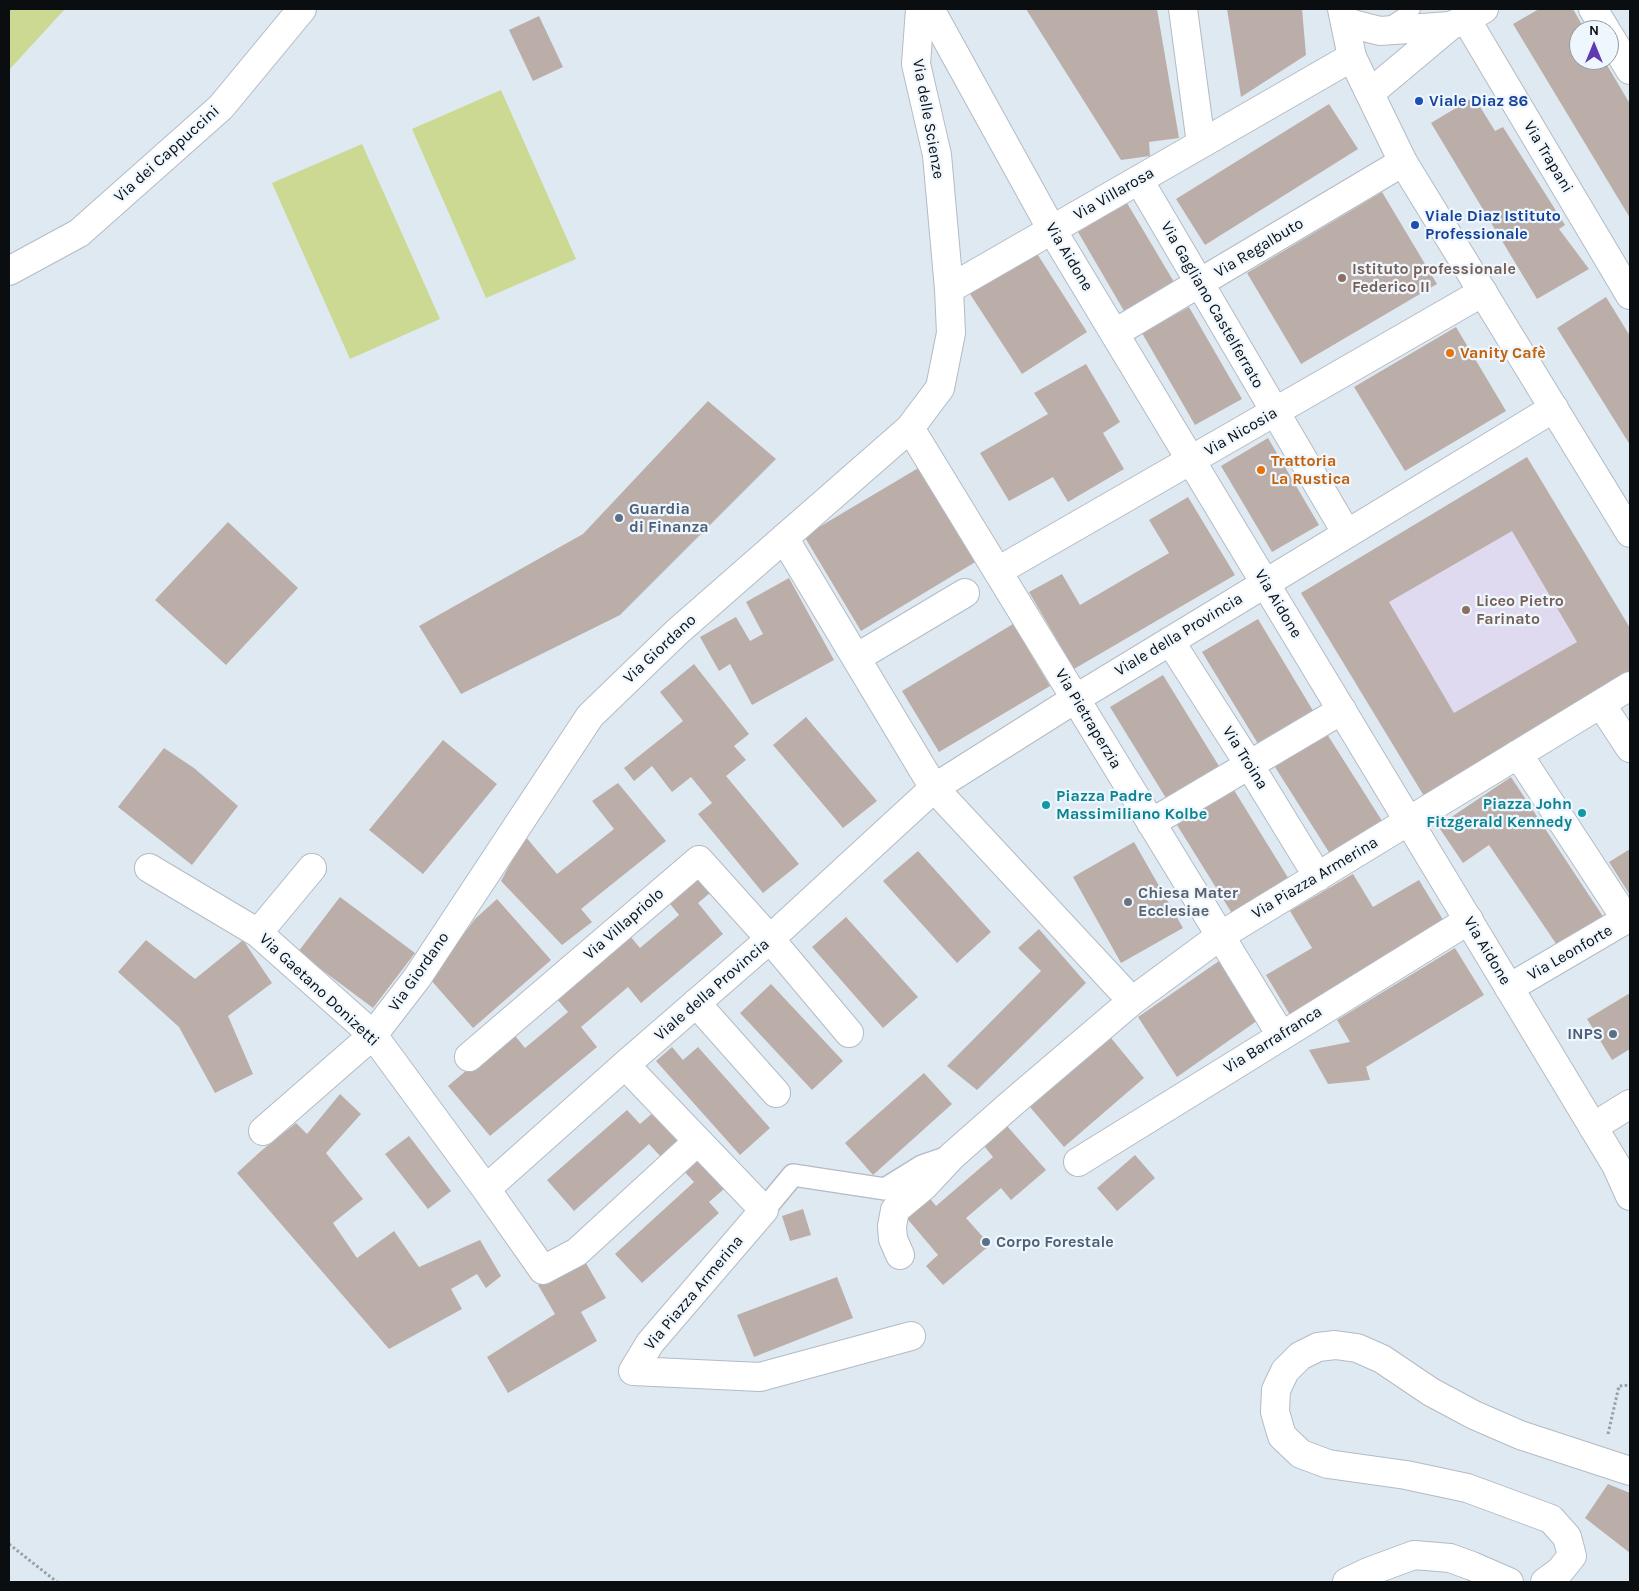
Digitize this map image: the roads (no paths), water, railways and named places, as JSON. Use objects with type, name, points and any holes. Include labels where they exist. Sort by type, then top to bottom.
[{"type":"street","name":"Via dei Cappuccini","points":[[9,271],[79,233],[221,107],[302,9]]},
{"type":"street","name":"Via delle Scienze","points":[[920,9],[916,64],[937,155],[949,289]]},
{"type":"street","name":"Via Aidone","points":[[930,9],[1052,230],[1616,1165],[1630,1196]]},
{"type":"street","points":[[1183,9],[1201,144]]},
{"type":"street","points":[[1593,9],[1600,20]]},
{"type":"street","points":[[1344,16],[1380,31],[1467,18]]},
{"type":"street","points":[[1344,16],[1352,57],[1403,162],[1630,533]]},
{"type":"street","points":[[1370,93],[1467,18]]},
{"type":"street","name":"Via Trapani","points":[[1467,18],[1630,295]]},
{"type":"street","points":[[1619,52],[1630,70]]},
{"type":"street","name":"Via Villarosa","points":[[949,289],[1352,57]]},
{"type":"street","name":"Via Regalbuto","points":[[1115,333],[1403,162]]},
{"type":"street","name":"Via Gagliano Castelferrato","points":[[1139,180],[1347,534]]},
{"type":"street","name":"Via Giordano","points":[[263,1130],[373,1035],[417,978],[590,716],[677,632],[910,428],[940,388],[951,333],[949,289]]},
{"type":"street","name":"Via Nicosia","points":[[998,571],[1483,292]]},
{"type":"street","name":"Viale della Provincia","points":[[486,1189],[770,939],[934,788],[1075,698],[1554,408]]},
{"type":"street","name":"Via Pietraperzia","points":[[910,428],[1281,1035]]},
{"type":"street","points":[[784,538],[934,788],[1132,1001]]},
{"type":"street","points":[[856,658],[965,594]]},
{"type":"street","name":"Via Troina","points":[[1170,641],[1318,876]]},
{"type":"street","name":"Via Piazza Armerina","points":[[900,1255],[893,1239],[892,1226],[895,1210],[924,1186],[952,1156],[1132,1001],[1220,936],[1630,686]]},
{"type":"street","points":[[1601,704],[1630,748]]},
{"type":"street","points":[[1151,823],[1342,710]]},
{"type":"street","points":[[1518,754],[1628,918]]},
{"type":"street","name":"Via Villapriolo","points":[[469,1056],[699,860],[770,939]]},
{"type":"street","name":"Via Gaetano Donizetti","points":[[148,868],[258,933],[373,1035],[544,1270],[577,1252],[698,1141]]},
{"type":"street","points":[[258,933],[312,868]]},
{"type":"street","name":"Via Leonforte","points":[[1509,988],[1628,918]]},
{"type":"street","name":"Via Barrafranca","points":[[1078,1162],[1468,920]]},
{"type":"street","points":[[770,939],[850,1033]]},
{"type":"street","points":[[696,1003],[776,1093]]},
{"type":"street","points":[[625,1065],[764,1210]]},
{"type":"street","points":[[1593,1127],[1630,1104]]},
{"type":"street","name":"Via Piazza Armerina","points":[[911,1336],[760,1377],[633,1371],[650,1343],[793,1175],[885,1189],[922,1166],[952,1156]]},
{"type":"street","points":[[1544,1582],[1560,1571],[1572,1556],[1567,1537],[1551,1519],[1467,1488],[1406,1475],[1328,1464],[1301,1454],[1282,1436],[1274,1412],[1276,1390],[1285,1371],[1300,1356],[1318,1347],[1335,1345],[1357,1348],[1382,1359],[1431,1392],[1474,1415],[1520,1435],[1630,1471]]},
{"type":"street","points":[[1348,1582],[1368,1572],[1414,1555],[1450,1558],[1509,1582]]},
{"type":"lane","points":[[1380,31],[1414,9]]},
{"type":"place","name":"Viale Diaz 86","points":[[1419,101]]},
{"type":"place","name":"Viale Diaz Istituto Professionale","points":[[1415,225]]},
{"type":"place","name":"Istituto professionale Federico II","points":[[1342,278]]},
{"type":"place","name":"Vanity Cafè","points":[[1450,353]]},
{"type":"place","name":"Trattoria La Rustica","points":[[1261,470]]},
{"type":"place","name":"Guardia di Finanza","points":[[619,518]]},
{"type":"place","name":"Liceo Pietro Farinato","points":[[1466,610]]},
{"type":"place","name":"Piazza Padre Massimiliano Kolbe","points":[[1046,805]]},
{"type":"place","name":"Piazza John Fitzgerald Kennedy","points":[[1582,813]]},
{"type":"place","name":"Chiesa Mater Ecclesiae","points":[[1128,902]]},
{"type":"place","name":"INPS","points":[[1613,1034]]},
{"type":"place","name":"Corpo Forestale","points":[[986,1242]]}]
